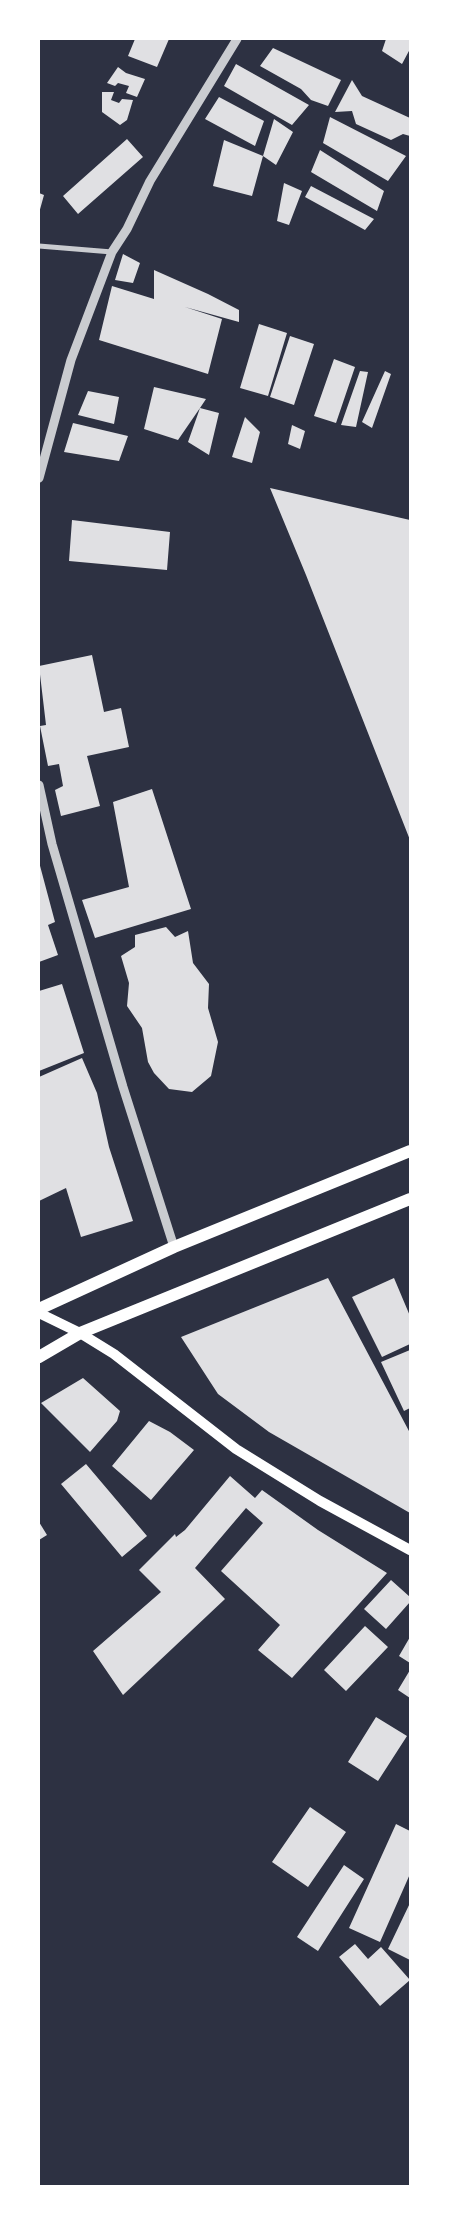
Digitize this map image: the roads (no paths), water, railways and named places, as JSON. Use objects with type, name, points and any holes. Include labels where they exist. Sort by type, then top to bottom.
[{"type":"main road","points":[[39,1311],[174,1247],[410,1152]]},
{"type":"main road","points":[[39,1357],[80,1333],[410,1199]]},
{"type":"main road","points":[[39,1311],[114,1354],[236,1449],[320,1501],[410,1550]]},
{"type":"street","points":[[39,478],[71,360],[112,252],[127,229],[150,181],[237,39]]},
{"type":"street","points":[[39,246],[112,252]]},
{"type":"street","points":[[39,785],[52,844],[120,1078],[174,1247]]}]
